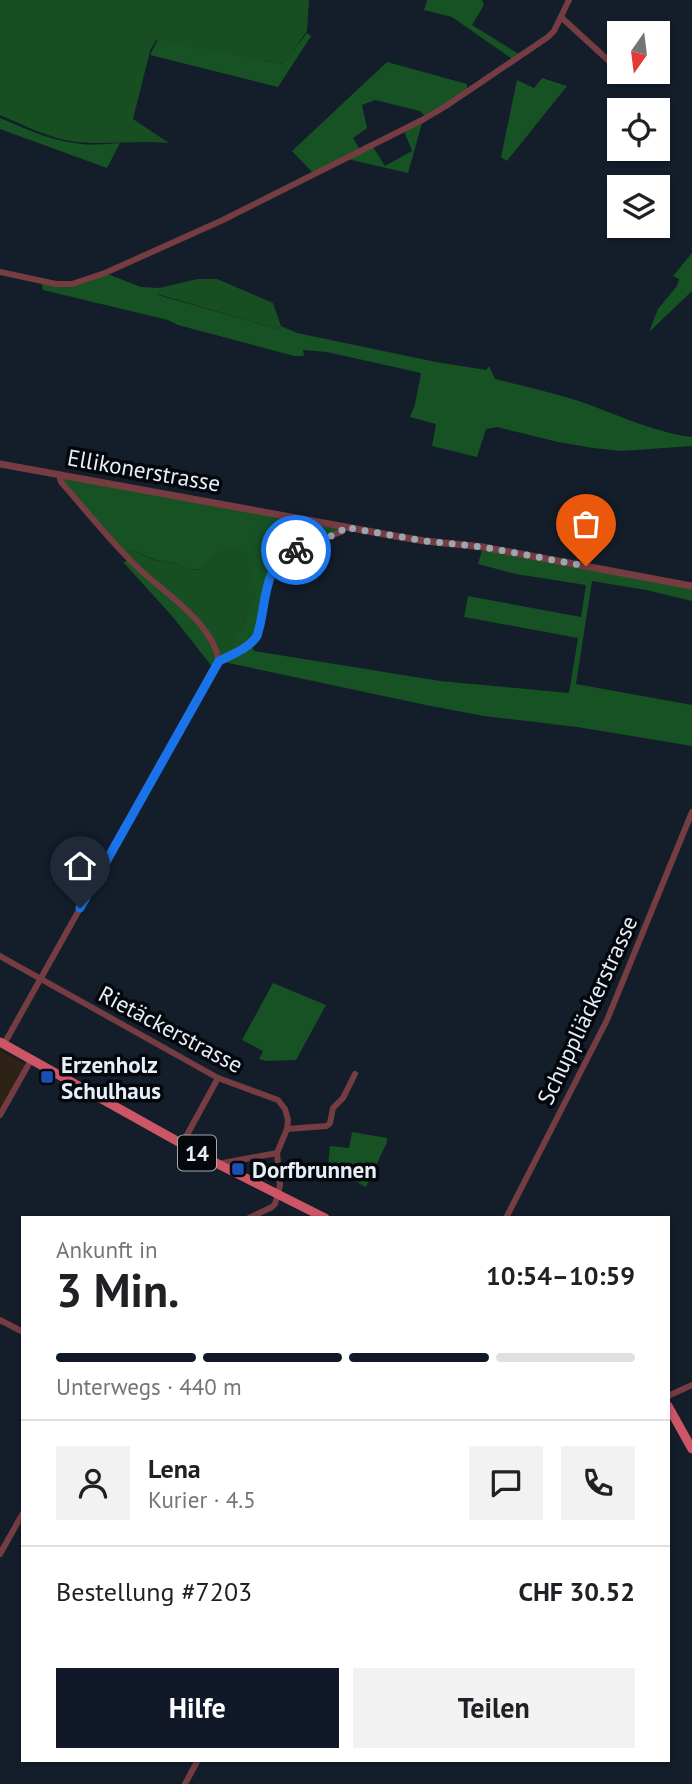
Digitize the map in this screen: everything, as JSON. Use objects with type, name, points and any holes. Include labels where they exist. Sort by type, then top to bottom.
[{"type":"main road","name":"14","points":[[2,1043],[218,1164],[321,1216]]},
{"type":"main road","points":[[670,1410],[692,1449]]},
{"type":"street","points":[[0,272],[56,284],[72,284],[105,273],[223,220],[446,106],[548,37],[562,18],[569,0]]},
{"type":"street","points":[[562,18],[607,59]]},
{"type":"street","name":"Ellikonerstrasse","points":[[0,464],[344,527],[425,541],[495,549],[692,586]]},
{"type":"street","points":[[59,474],[61,482],[130,561],[188,610],[208,635],[219,661]]},
{"type":"street","points":[[2,1043],[219,661],[243,649],[257,636],[270,576],[277,563],[286,555],[341,532],[344,527]]},
{"type":"street","name":"Schuppliäckerstrasse","points":[[507,1216],[607,1020],[692,812]]},
{"type":"street","name":"Rietäckerstrasse","points":[[0,956],[218,1078],[278,1100],[285,1110],[288,1121],[286,1129]]},
{"type":"street","points":[[0,1115],[31,1060]]},
{"type":"street","points":[[253,1216],[275,1204],[280,1185],[277,1153],[286,1129],[327,1126],[333,1108],[343,1098],[355,1074]]},
{"type":"street","points":[[182,1144],[218,1078]]},
{"type":"street","points":[[218,1164],[277,1153]]},
{"type":"street","points":[[0,1320],[21,1331]]},
{"type":"street","points":[[670,1395],[692,1385]]},
{"type":"street","points":[[0,1554],[21,1517]]},
{"type":"street","points":[[185,1784],[197,1762]]},
{"type":"shaded area","points":[[0,1050],[28,1066],[0,1114]]},
{"type":"green space","points":[[0,0],[309,0],[307,31],[284,64],[156,40],[150,51],[133,119],[169,143],[99,143],[57,138],[0,115]]},
{"type":"green space","points":[[427,0],[482,0],[484,5],[472,25],[519,54],[512,59],[452,17],[424,10]]},
{"type":"green space","points":[[307,33],[311,36],[278,87],[150,55],[158,39],[283,64]]},
{"type":"green space","points":[[387,62],[467,84],[467,91],[425,116],[420,111],[375,100],[362,105],[367,128],[353,138],[362,153],[373,147],[385,166],[412,151],[404,131],[422,123],[408,173],[343,158],[313,173],[292,151]]},
{"type":"green space","points":[[542,78],[567,86],[507,161],[501,157],[517,80],[534,88]]},
{"type":"green space","points":[[0,118],[65,141],[92,145],[120,143],[107,168],[0,129]]},
{"type":"green space","points":[[692,253],[692,291],[649,332],[658,309],[677,286],[679,279],[673,276]]},
{"type":"green space","points":[[105,273],[141,287],[159,288],[158,295],[278,329],[281,326],[297,333],[436,362],[486,370],[489,366],[495,379],[579,401],[648,427],[692,437],[692,446],[621,451],[558,442],[497,427],[486,429],[477,457],[432,446],[436,424],[410,417],[421,373],[327,352],[303,350],[304,356],[294,356],[168,320],[43,290],[41,281],[72,284]]},
{"type":"green space","points":[[198,279],[217,279],[273,303],[281,326],[278,329],[157,294],[159,288]]},
{"type":"green space","points":[[59,474],[343,530],[306,546],[277,563],[259,629],[251,644],[254,651],[440,681],[569,693],[578,638],[464,617],[468,596],[581,617],[586,585],[516,574],[478,564],[483,547],[692,586],[692,601],[592,581],[576,684],[692,705],[692,746],[577,727],[484,716],[219,661],[214,669],[172,616],[123,562],[130,560],[236,633],[243,630],[246,613],[255,598],[221,551],[202,569],[188,570],[175,563],[155,560],[132,550],[121,550],[61,482]]},
{"type":"green space","points":[[236,548],[246,553],[253,566],[255,598],[246,613],[243,630],[236,633],[233,649],[217,651],[208,635],[121,550],[132,550],[154,560],[175,563],[188,570],[202,569],[221,551]]},
{"type":"green space","points":[[273,983],[326,1005],[296,1060],[259,1059],[263,1051],[242,1040]]},
{"type":"green space","points":[[352,1132],[387,1138],[366,1187],[328,1166],[330,1146],[349,1148]]},
{"type":"way so far","points":[[296,550],[341,532],[344,527],[425,541],[483,547],[586,566]]},
{"type":"place","name":"Erzenholz Schulhaus","points":[[47,1077]]},
{"type":"place","name":"Dorfbrunnen","points":[[238,1169]]},
{"type":"route","points":[[80,908],[219,661],[243,649],[257,636],[270,576],[277,563],[296,550]]}]
